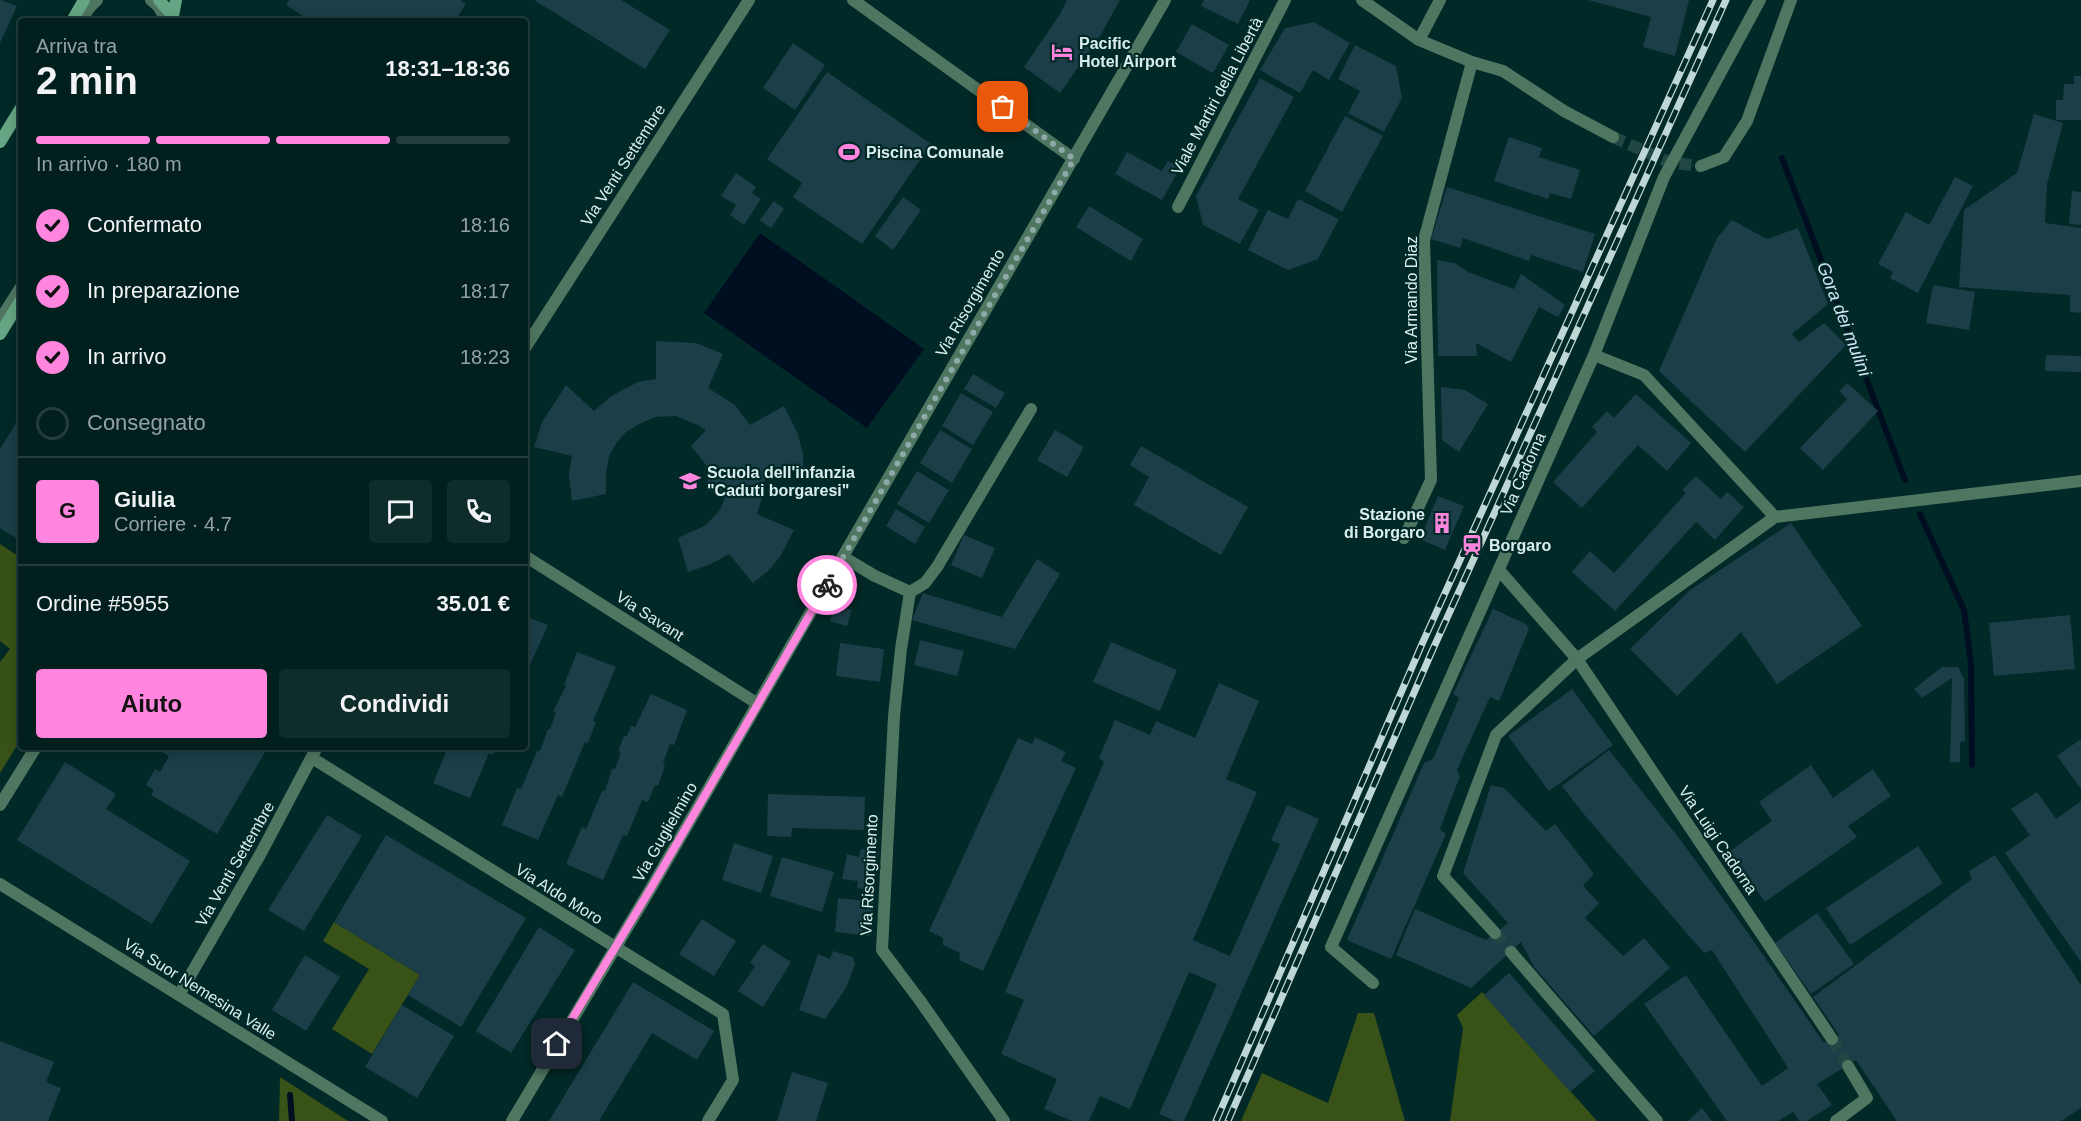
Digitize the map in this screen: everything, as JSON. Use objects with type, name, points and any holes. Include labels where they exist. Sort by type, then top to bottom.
[{"type":"street","points":[[74,18],[84,0]]},
{"type":"street","points":[[83,18],[97,0]]},
{"type":"street","points":[[151,0],[170,18]]},
{"type":"street","points":[[159,0],[170,18]]},
{"type":"street","points":[[171,18],[176,0]]},
{"type":"street","name":"Via Venti Settembre","points":[[528,343],[748,0]]},
{"type":"street","points":[[853,0],[1074,159]]},
{"type":"street","name":"Via Risorgimento","points":[[843,557],[1165,0]]},
{"type":"street","name":"Viale Martiri della Libertà","points":[[1178,207],[1285,0]]},
{"type":"street","points":[[1362,0],[1419,40],[1472,62],[1503,71],[1564,111],[1613,137]]},
{"type":"street","points":[[1419,40],[1440,0]]},
{"type":"street","name":"Via Cadorna","points":[[1373,983],[1331,947],[1594,355],[1664,177],[1760,0]]},
{"type":"street","points":[[1701,166],[1724,157],[1747,121],[1791,0]]},
{"type":"street","name":"Via Armando Diaz","points":[[1404,538],[1431,480],[1424,240],[1472,62]]},
{"type":"street","points":[[0,142],[18,113]]},
{"type":"street","points":[[0,149],[18,121]]},
{"type":"street","points":[[0,320],[18,292]]},
{"type":"street","points":[[0,334],[18,305]]},
{"type":"street","points":[[1594,355],[1644,375],[1775,517]]},
{"type":"street","points":[[843,557],[875,576],[910,592],[925,583],[937,567],[1031,409]]},
{"type":"street","points":[[1495,933],[1443,876],[1496,735],[1576,659],[1775,517],[2081,481]]},
{"type":"street","name":"Via Guglielmino","points":[[512,1121],[651,888],[843,557]]},
{"type":"street","name":"Via Savant","points":[[528,558],[758,704]]},
{"type":"street","name":"Via Luigi Cadorna","points":[[1499,570],[1576,659],[1832,1039]]},
{"type":"street","name":"Via Risorgimento","points":[[910,592],[894,716],[882,950],[1004,1121]]},
{"type":"street","points":[[0,805],[34,750]]},
{"type":"street","name":"Via Venti Settembre","points":[[179,995],[261,853],[314,752]]},
{"type":"street","name":"Via Aldo Moro","points":[[314,752],[614,948],[723,1014],[733,1080],[708,1121]]},
{"type":"street","name":"Via Suor Nemesina Valle","points":[[0,884],[382,1121]]},
{"type":"street","points":[[1512,952],[1658,1121]]},
{"type":"street","points":[[1836,1121],[1867,1098],[1848,1066]]},
{"type":"green space","points":[[0,544],[18,556],[18,744],[0,773],[0,662],[10,649],[0,641]]},
{"type":"green space","points":[[334,922],[420,975],[372,1054],[332,1029],[369,969],[323,941]]},
{"type":"green space","points":[[1482,992],[1597,1121],[1450,1121],[1463,1028],[1457,1015]]},
{"type":"green space","points":[[1358,1013],[1374,1013],[1405,1121],[1241,1121],[1262,1073],[1328,1103]]},
{"type":"green space","points":[[280,1077],[348,1121],[279,1121]]},
{"type":"water","points":[[760,233],[924,349],[867,428],[704,313]]},
{"type":"building","points":[[0,0],[17,6],[0,43]]},
{"type":"building","points":[[289,0],[460,0],[466,4],[457,18],[306,18],[286,5]]},
{"type":"building","points":[[534,0],[621,0],[670,30],[645,69]]},
{"type":"building","name":"Pacific Hotel Airport","points":[[1067,0],[1120,0],[1100,36],[1060,93],[1024,67]]},
{"type":"building","points":[[1204,0],[1250,0],[1238,24],[1201,6]]},
{"type":"building","points":[[1588,0],[1689,0],[1675,56],[1643,47],[1651,17]]},
{"type":"building","points":[[1314,22],[1350,43],[1329,80],[1313,70],[1300,93],[1260,70],[1285,28]]},
{"type":"building","points":[[1192,24],[1229,45],[1213,73],[1176,52]]},
{"type":"building","points":[[793,43],[825,65],[795,110],[763,88]]},
{"type":"building","points":[[1355,45],[1396,66],[1402,98],[1384,132],[1348,113],[1360,91],[1338,79]]},
{"type":"building","name":"Piscina Comunale","points":[[827,72],[931,144],[862,244],[793,197],[802,183],[767,159]]},
{"type":"building","points":[[2074,76],[2081,76],[2081,120],[2056,120],[2056,100],[2063,100],[2064,84],[2074,84]]},
{"type":"building","points":[[1260,78],[1294,97],[1238,199],[1259,210],[1240,244],[1203,225],[1196,196]]},
{"type":"building","points":[[2034,114],[2063,123],[2047,184],[2045,223],[2081,228],[2081,313],[2070,312],[2070,295],[1959,287],[1964,210],[2017,173]]},
{"type":"building","points":[[1345,116],[1383,136],[1342,212],[1305,191]]},
{"type":"building","points":[[1509,137],[1542,148],[1539,157],[1580,170],[1571,199],[1550,193],[1548,199],[1494,181]]},
{"type":"building","points":[[1127,152],[1162,171],[1168,161],[1180,168],[1162,200],[1115,174]]},
{"type":"building","points":[[736,173],[756,187],[752,193],[761,199],[744,225],[730,215],[736,205],[721,196]]},
{"type":"building","points":[[1955,177],[1973,186],[1918,293],[1890,278],[1893,272],[1878,264],[1906,212],[1929,225]]},
{"type":"building","points":[[1447,187],[1595,234],[1583,272],[1531,255],[1529,261],[1463,238],[1460,248],[1431,239]]},
{"type":"building","points":[[2072,191],[2081,192],[2081,225],[2069,224]]},
{"type":"building","points":[[903,197],[921,210],[893,250],[875,236]]},
{"type":"building","points":[[1298,199],[1339,219],[1318,259],[1288,270],[1248,250],[1268,210],[1288,219]]},
{"type":"building","points":[[774,201],[784,209],[771,228],[760,220]]},
{"type":"building","points":[[1089,206],[1143,239],[1131,261],[1076,227]]},
{"type":"building","points":[[1732,220],[1767,239],[1798,228],[1828,304],[1792,334],[1799,342],[1824,323],[1846,345],[1745,452],[1659,371],[1717,238]]},
{"type":"building","points":[[1437,260],[1455,263],[1468,272],[1514,289],[1521,274],[1565,305],[1558,317],[1539,307],[1511,362],[1476,343],[1477,356],[1438,356]]},
{"type":"building","points":[[1933,285],[1975,292],[1969,330],[1926,323]]},
{"type":"building","points":[[656,341],[696,343],[723,354],[708,388],[735,405],[750,425],[784,406],[798,434],[803,454],[803,471],[766,473],[757,514],[794,530],[780,557],[753,583],[729,554],[711,564],[688,572],[678,538],[706,525],[720,510],[726,495],[706,490],[708,475],[706,465],[691,446],[706,430],[698,425],[676,416],[655,417],[639,424],[626,432],[609,456],[606,494],[572,501],[569,475],[572,456],[534,447],[542,422],[566,385],[594,411],[611,396],[638,382],[656,379]]},
{"type":"building","points":[[2046,355],[2081,356],[2081,372],[2045,371]]},
{"type":"building","points":[[973,374],[1005,393],[996,408],[964,389]]},
{"type":"building","points":[[1847,383],[1878,411],[1823,470],[1800,448],[1847,399],[1839,391]]},
{"type":"building","points":[[1441,387],[1465,390],[1488,404],[1459,452],[1442,440]]},
{"type":"building","points":[[961,393],[993,412],[973,445],[942,426]]},
{"type":"building","points":[[1636,394],[1691,443],[1667,471],[1638,445],[1582,508],[1553,482],[1597,432],[1592,427],[1607,411],[1614,418]]},
{"type":"building","points":[[18,420],[18,539],[0,528],[0,449]]},
{"type":"building","points":[[940,430],[972,449],[952,483],[920,463]]},
{"type":"building","points":[[1055,430],[1084,447],[1067,477],[1037,460]]},
{"type":"building","points":[[1141,446],[1248,507],[1221,555],[1134,505],[1149,477],[1130,465]]},
{"type":"building","points":[[917,471],[949,490],[929,523],[897,504]]},
{"type":"building","points":[[1696,476],[1721,499],[1727,492],[1744,507],[1715,540],[1696,522],[1615,611],[1572,572],[1590,551],[1614,573],[1686,493],[1682,490]]},
{"type":"building","name":"Stazione di Borgaro","points":[[1438,496],[1464,506],[1445,550],[1420,539]]},
{"type":"building","points":[[896,509],[925,527],[915,544],[886,526]]},
{"type":"building","points":[[1791,523],[1862,626],[1777,684],[1741,632],[1677,696],[1630,649],[1690,590]]},
{"type":"building","points":[[964,535],[995,548],[982,578],[951,565]]},
{"type":"building","points":[[1037,559],[1060,574],[1015,649],[912,620],[923,593],[1002,617]]},
{"type":"building","points":[[835,605],[852,610],[847,626],[830,621]]},
{"type":"building","points":[[1493,609],[1526,624],[1529,629],[1499,701],[1490,697],[1457,770],[1460,776],[1440,829],[1446,834],[1391,959],[1347,940],[1424,763],[1433,759],[1459,698],[1453,694]]},
{"type":"building","points":[[2070,615],[2075,669],[1994,676],[1989,623]]},
{"type":"building","points":[[528,617],[548,625],[528,669]]},
{"type":"building","points":[[920,640],[964,651],[957,676],[914,665]]},
{"type":"building","points":[[1111,642],[1177,670],[1160,711],[1093,682]]},
{"type":"building","points":[[840,643],[884,649],[880,682],[836,676]]},
{"type":"building","points":[[577,652],[616,667],[593,721],[596,722],[588,743],[585,742],[562,797],[558,795],[538,840],[502,825],[517,788],[521,789],[537,751],[540,751],[548,729],[550,729],[556,713],[553,712],[566,686],[564,685]]},
{"type":"building","points":[[1942,667],[1958,667],[1964,679],[1965,741],[1960,742],[1960,762],[1950,763],[1952,678],[1922,698],[1914,689]]},
{"type":"building","points":[[1219,683],[1259,701],[1226,779],[1257,792],[1193,940],[1230,956],[1280,844],[1271,840],[1287,805],[1319,819],[1184,1121],[1175,1121],[1159,1114],[1217,984],[1189,972],[1130,1109],[1100,1096],[1089,1121],[1072,1121],[1044,1109],[1057,1079],[1001,1054],[1024,1000],[1005,992],[1104,762],[1099,758],[1115,720],[1150,735],[1156,721],[1195,738]]},
{"type":"building","points":[[1572,689],[1613,745],[1549,791],[1508,736]]},
{"type":"building","points":[[651,694],[687,710],[674,745],[670,744],[658,786],[655,785],[648,802],[642,800],[627,836],[623,835],[603,880],[566,864],[582,827],[586,829],[602,791],[605,791],[612,769],[615,769],[621,752],[618,751],[624,736],[627,736],[631,726],[635,727]]},
{"type":"building","points":[[1035,737],[1066,752],[1061,761],[1076,768],[983,971],[959,960],[960,953],[943,945],[943,938],[929,931],[1018,738],[1032,744]]},
{"type":"building","points":[[2081,739],[2081,789],[2057,756]]},
{"type":"building","points":[[158,750],[266,750],[217,834],[151,795],[154,790],[146,785],[155,769],[160,772],[169,756]]},
{"type":"building","points":[[447,750],[496,750],[493,755],[489,753],[470,798],[433,783]]},
{"type":"building","points":[[1609,750],[1682,842],[1824,1043],[1839,1035],[1813,997],[1972,879],[1969,871],[1995,855],[2081,985],[2081,1108],[2061,1121],[1897,1121],[1856,1060],[1817,1084],[1832,1105],[1807,1121],[1799,1121],[1793,1112],[1778,1121],[1727,1121],[1644,1004],[1686,975],[1762,1086],[1788,1068],[1712,950],[1704,953],[1562,786]]},
{"type":"building","points":[[65,762],[116,794],[106,809],[190,861],[152,924],[17,840]]},
{"type":"building","points":[[1811,765],[1833,798],[1873,769],[1891,796],[1848,826],[1857,837],[1765,902],[1729,852],[1772,821],[1759,802]]},
{"type":"building","points":[[1491,785],[1504,788],[1546,831],[1555,824],[1594,874],[1583,886],[1599,903],[1585,918],[1623,956],[1644,938],[1670,968],[1594,1036],[1534,967],[1521,942],[1471,988],[1396,955],[1415,909],[1486,940],[1508,923],[1463,873]]},
{"type":"building","points":[[2037,792],[2056,819],[2081,801],[2081,962],[2005,853],[2030,835],[2011,809]]},
{"type":"building","points":[[768,794],[865,797],[864,830],[792,828],[791,837],[767,836]]},
{"type":"building","points":[[327,815],[362,836],[304,931],[268,910]]},
{"type":"building","points":[[386,835],[526,918],[461,1027],[408,995],[420,975],[334,922]]},
{"type":"building","points":[[734,843],[773,856],[761,893],[722,880]]},
{"type":"building","points":[[1918,846],[1943,883],[1850,945],[1826,908]]},
{"type":"building","points":[[861,849],[879,852],[872,891],[857,888],[858,881],[842,879],[847,854],[859,857]]},
{"type":"building","points":[[782,857],[834,872],[822,912],[770,896]]},
{"type":"building","points":[[838,898],[874,902],[870,936],[835,932]]},
{"type":"building","points":[[1817,913],[1854,964],[1811,994],[1775,943]]},
{"type":"building","points":[[702,919],[736,941],[714,976],[679,954]]},
{"type":"building","points":[[539,927],[575,950],[511,1053],[476,1031]]},
{"type":"building","points":[[763,944],[791,962],[763,1007],[738,991],[755,966],[750,963]]},
{"type":"building","points":[[833,951],[853,957],[855,965],[846,988],[825,1019],[799,1010],[818,954],[830,959]]},
{"type":"building","points":[[305,955],[340,977],[306,1031],[272,1010]]},
{"type":"building","points":[[1509,973],[1595,1071],[1570,1092],[1484,995]]},
{"type":"building","points":[[633,982],[714,1031],[697,1060],[652,1033],[599,1121],[549,1121]]},
{"type":"building","points":[[402,1005],[454,1036],[417,1098],[365,1067]]},
{"type":"building","points":[[0,1041],[54,1062],[46,1082],[61,1088],[48,1121],[0,1121]]},
{"type":"building","points":[[792,1072],[828,1083],[816,1121],[777,1121]]},
{"type":"building","points":[[1702,1108],[1712,1121],[1688,1121]]},
{"type":"waterway","name":"Gora dei mulini","points":[[1782,158],[1905,480]]},
{"type":"waterway","name":"Gora dei mulini","points":[[1920,514],[1964,610],[1971,664],[1972,765]]},
{"type":"waterway","points":[[290,1095],[292,1121]]},
{"type":"tunnel","points":[[1613,137],[1671,163],[1701,166]]},
{"type":"tunnel","points":[[1495,933],[1511,952]]},
{"type":"tunnel","points":[[1832,1039],[1848,1066]]},
{"type":"railway","points":[[1216,1121],[1422,644],[1713,0]]},
{"type":"railway","points":[[1228,1121],[1433,649],[1726,0]]},
{"type":"way so far","points":[[827,585],[1074,159],[1003,107]]},
{"type":"place","name":"Pacific Hotel Airport","points":[[1062,52]]},
{"type":"place","name":"Piscina Comunale","points":[[849,152]]},
{"type":"place","name":"Scuola dell'infanzia \"Caduti borgaresi\"","points":[[690,481]]},
{"type":"place","name":"Stazione di Borgaro","points":[[1442,523]]},
{"type":"place","name":"Borgaro","points":[[1472,545]]},
{"type":"route","points":[[557,1044],[651,888],[827,585]]}]
